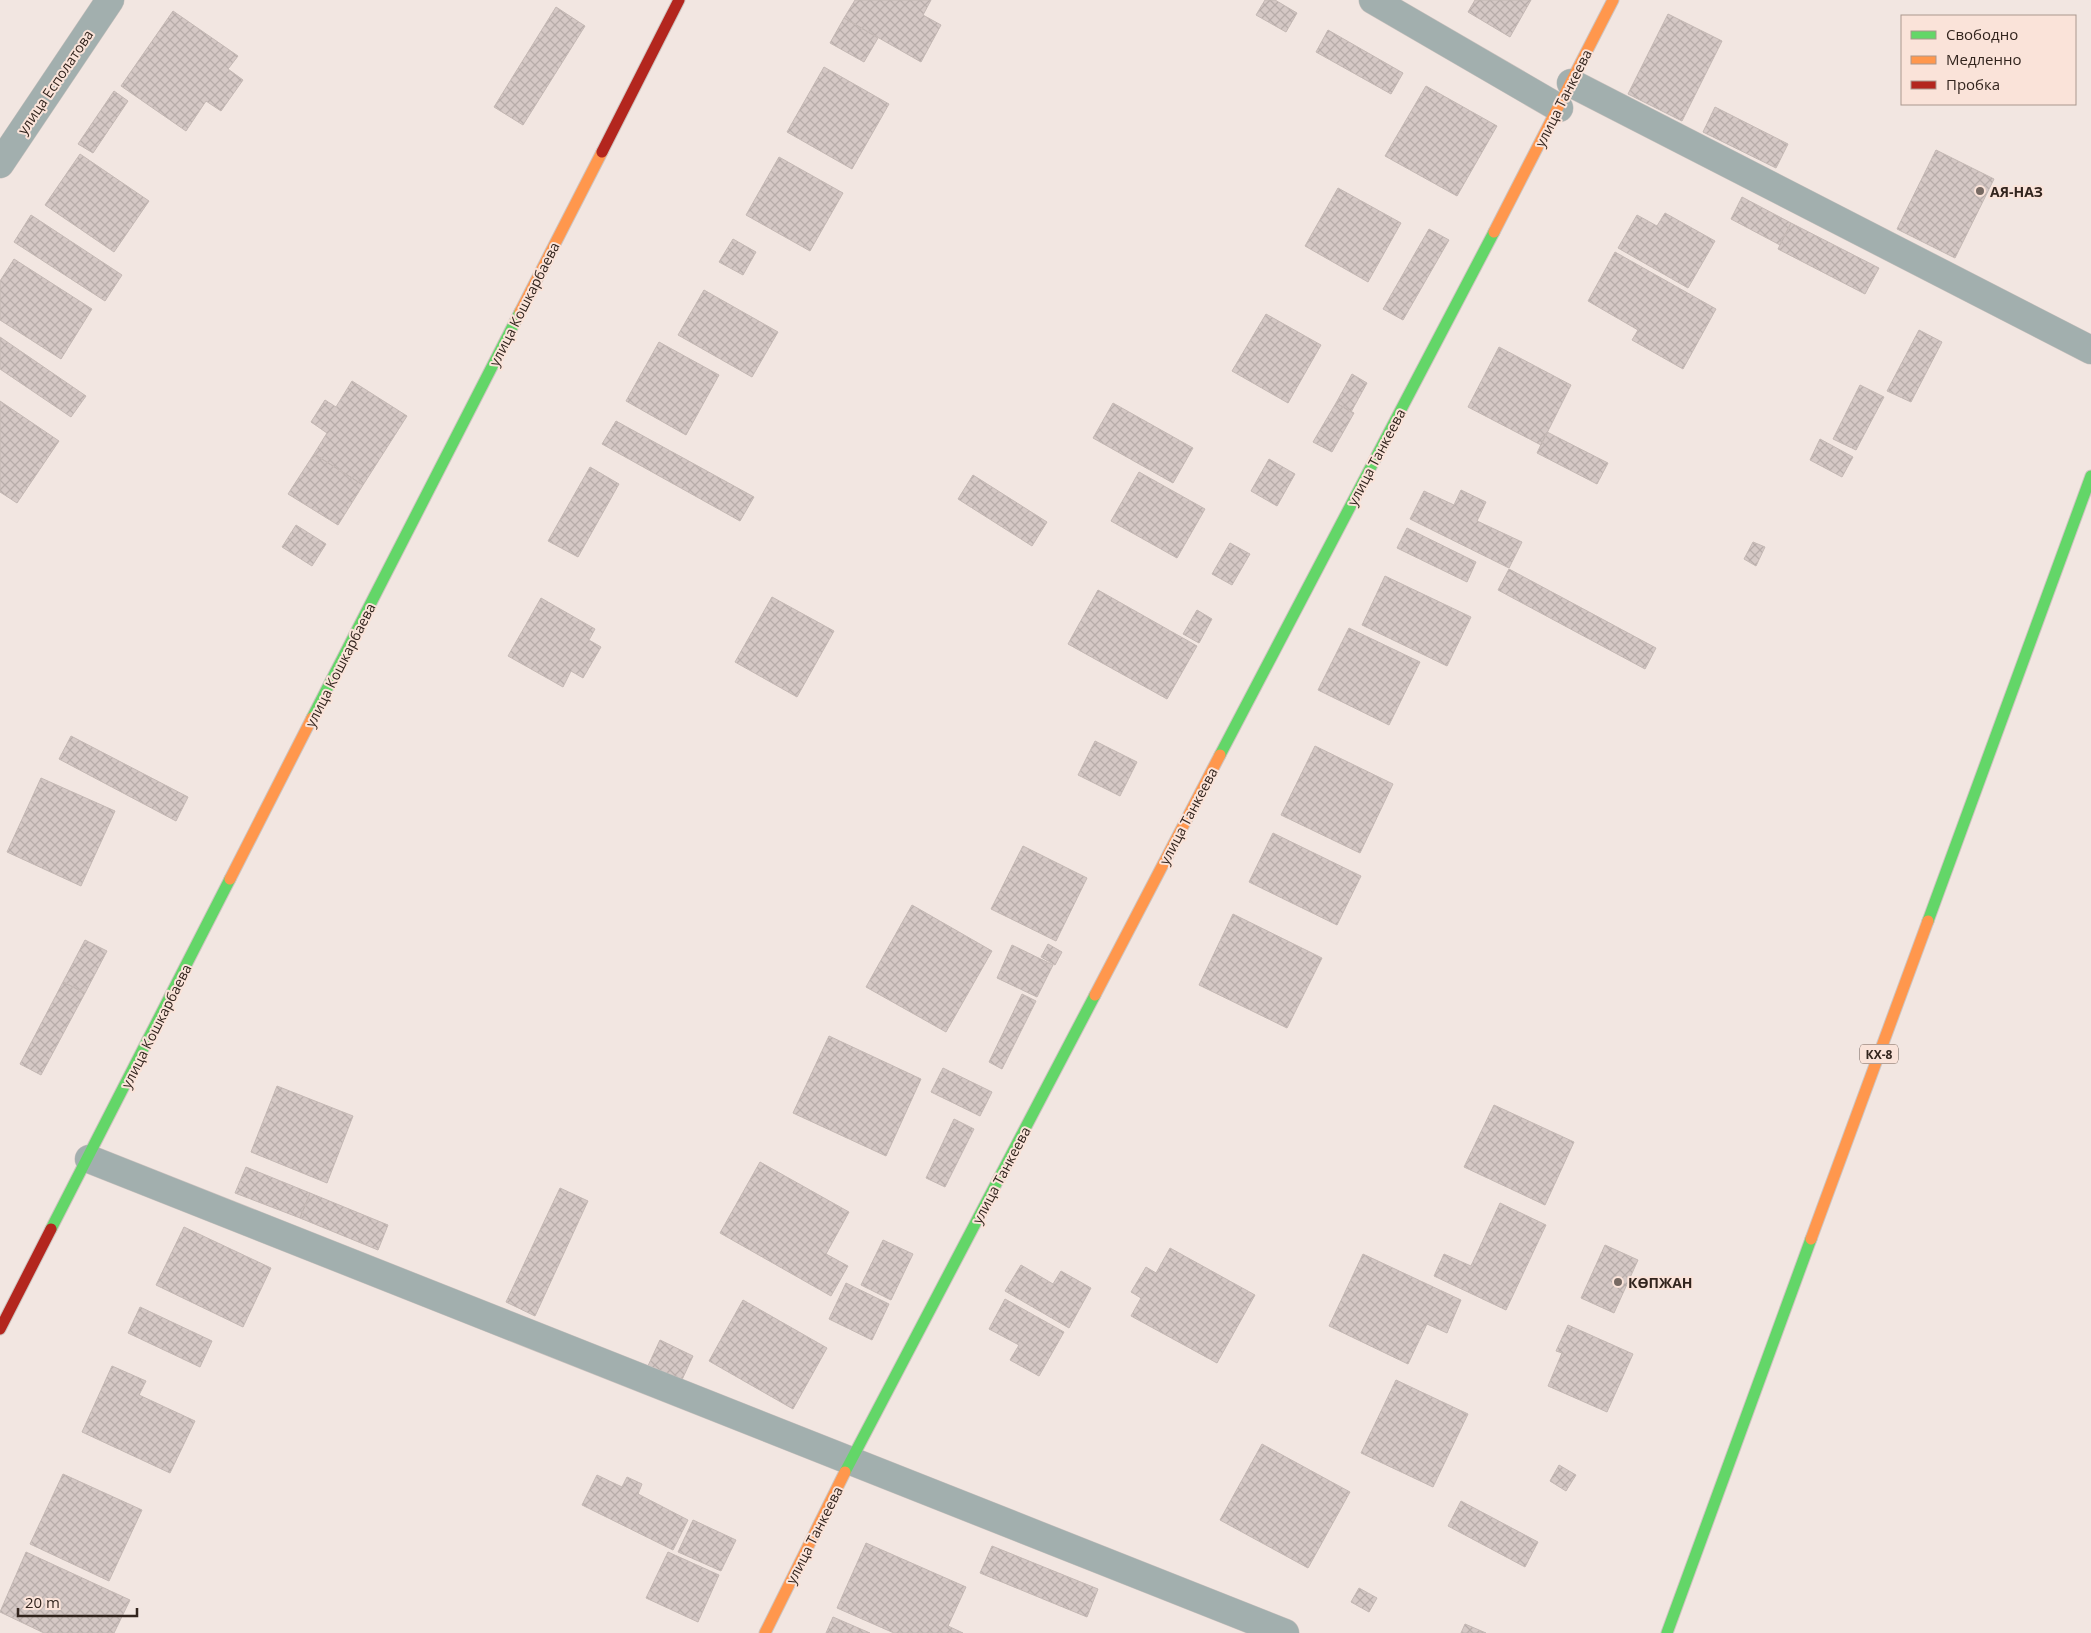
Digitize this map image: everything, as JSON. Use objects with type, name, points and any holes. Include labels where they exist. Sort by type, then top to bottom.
[{"type":"street","name":"улица Есполатова","points":[[0,164],[110,0]]},
{"type":"street","name":"улица Кошкарбаева","points":[[0,1329],[679,0]]},
{"type":"street","points":[[1373,0],[1559,108]]},
{"type":"street","name":"улица Танкеева","points":[[765,1633],[851,1460],[1559,108],[1613,0]]},
{"type":"street","points":[[1571,83],[2091,350]]},
{"type":"street","name":"КХ-8","points":[[1666,1633],[2091,476]]},
{"type":"street","points":[[89,1158],[1285,1633]]},
{"type":"building","points":[[855,0],[931,0],[923,15],[941,25],[921,62],[844,18]]},
{"type":"building","points":[[1265,0],[1275,0],[1297,13],[1286,32],[1256,15]]},
{"type":"building","points":[[1475,0],[1531,0],[1510,37],[1468,12]]},
{"type":"building","points":[[556,7],[585,26],[523,125],[494,107]]},
{"type":"building","points":[[173,11],[238,56],[228,69],[243,80],[221,111],[206,101],[186,131],[121,86]]},
{"type":"building","points":[[1668,14],[1722,41],[1682,121],[1628,94]]},
{"type":"building","points":[[844,18],[878,38],[864,62],[830,43]]},
{"type":"building","points":[[1328,30],[1403,73],[1391,94],[1316,52]]},
{"type":"building","points":[[824,67],[889,104],[852,169],[787,132]]},
{"type":"building","points":[[1426,86],[1497,126],[1457,196],[1385,156]]},
{"type":"building","points":[[114,91],[128,101],[93,153],[78,144]]},
{"type":"building","points":[[1715,107],[1788,144],[1776,168],[1703,132]]},
{"type":"building","points":[[1936,150],[1994,179],[1955,258],[1897,229]]},
{"type":"building","points":[[80,154],[149,201],[114,252],[45,205]]},
{"type":"building","points":[[779,157],[843,193],[810,251],[746,215]]},
{"type":"building","points":[[1338,188],[1401,223],[1368,282],[1305,246]]},
{"type":"building","points":[[1742,197],[1791,223],[1780,245],[1731,219]]},
{"type":"building","points":[[1665,213],[1715,241],[1688,288],[1618,248],[1637,215],[1657,226]]},
{"type":"building","points":[[31,215],[122,275],[105,301],[14,242]]},
{"type":"building","points":[[1791,223],[1879,268],[1865,294],[1778,249]]},
{"type":"building","points":[[1429,229],[1449,240],[1403,320],[1383,309]]},
{"type":"building","points":[[733,239],[756,252],[743,275],[719,262]]},
{"type":"building","points":[[1615,252],[1716,309],[1683,369],[1632,340],[1638,330],[1588,301]]},
{"type":"building","points":[[14,259],[92,309],[61,359],[0,320],[0,281]]},
{"type":"building","points":[[704,290],[778,332],[752,377],[678,335]]},
{"type":"building","points":[[1266,314],[1321,345],[1288,403],[1232,371]]},
{"type":"building","points":[[1919,330],[1942,342],[1911,402],[1887,391]]},
{"type":"building","points":[[0,337],[86,396],[71,417],[0,369]]},
{"type":"building","points":[[659,342],[719,375],[686,435],[626,401]]},
{"type":"building","points":[[1499,347],[1571,385],[1541,445],[1468,407]]},
{"type":"building","points":[[1352,374],[1367,383],[1351,412],[1336,403]]},
{"type":"building","points":[[352,381],[407,416],[363,485],[314,454],[327,433],[311,422],[325,400],[336,407]]},
{"type":"building","points":[[1860,385],[1884,397],[1856,450],[1833,439]]},
{"type":"building","points":[[0,401],[59,441],[17,503],[0,492]]},
{"type":"building","points":[[1113,403],[1193,448],[1173,483],[1093,438]]},
{"type":"building","points":[[1336,403],[1354,413],[1332,452],[1313,442]]},
{"type":"building","points":[[616,421],[754,497],[740,521],[602,444]]},
{"type":"building","points":[[1547,432],[1608,463],[1597,484],[1537,453]]},
{"type":"building","points":[[1820,439],[1853,457],[1842,477],[1810,460]]},
{"type":"building","points":[[314,454],[363,485],[338,525],[288,494]]},
{"type":"building","points":[[1269,459],[1295,474],[1277,506],[1251,491]]},
{"type":"building","points":[[590,467],[619,484],[578,557],[548,541]]},
{"type":"building","points":[[1139,472],[1205,509],[1177,558],[1111,521]]},
{"type":"building","points":[[973,475],[1047,522],[1032,546],[958,499]]},
{"type":"building","points":[[1461,490],[1486,502],[1477,521],[1522,542],[1509,568],[1410,519],[1424,491],[1454,505]]},
{"type":"building","points":[[296,525],[326,544],[312,566],[282,547]]},
{"type":"building","points":[[1407,528],[1476,562],[1467,582],[1397,548]]},
{"type":"building","points":[[1753,542],[1765,547],[1756,566],[1744,559]]},
{"type":"building","points":[[1230,543],[1250,554],[1232,585],[1212,574]]},
{"type":"building","points":[[1509,569],[1656,648],[1645,669],[1498,590]]},
{"type":"building","points":[[1385,576],[1471,617],[1447,666],[1362,625]]},
{"type":"building","points":[[1098,590],[1197,646],[1167,699],[1068,644]]},
{"type":"building","points":[[772,597],[834,631],[797,697],[735,662]]},
{"type":"building","points":[[541,598],[595,629],[589,640],[601,647],[583,678],[571,671],[563,687],[508,656]]},
{"type":"building","points":[[1197,610],[1212,619],[1199,643],[1183,634]]},
{"type":"building","points":[[1349,628],[1420,662],[1389,725],[1318,690]]},
{"type":"building","points":[[71,736],[188,797],[176,821],[59,759]]},
{"type":"building","points":[[1095,741],[1137,762],[1120,796],[1078,775]]},
{"type":"building","points":[[1315,746],[1393,784],[1360,853],[1281,815]]},
{"type":"building","points":[[41,778],[115,811],[81,886],[7,852]]},
{"type":"building","points":[[1273,833],[1361,876],[1337,925],[1249,882]]},
{"type":"building","points":[[1023,846],[1087,878],[1056,941],[991,909]]},
{"type":"building","points":[[912,905],[992,951],[946,1032],[866,987]]},
{"type":"building","points":[[1233,914],[1322,958],[1287,1028],[1199,985]]},
{"type":"building","points":[[85,940],[107,951],[85,993],[63,982]]},
{"type":"building","points":[[1048,944],[1062,952],[1055,965],[1041,957]]},
{"type":"building","points":[[1012,945],[1053,965],[1037,997],[997,978]]},
{"type":"building","points":[[63,982],[85,993],[41,1075],[20,1064]]},
{"type":"building","points":[[1022,994],[1036,1001],[1002,1069],[989,1062]]},
{"type":"building","points":[[829,1036],[921,1079],[886,1156],[793,1113]]},
{"type":"building","points":[[943,1068],[992,1092],[980,1116],[931,1092]]},
{"type":"building","points":[[277,1086],[353,1116],[327,1183],[251,1152]]},
{"type":"building","points":[[1494,1105],[1574,1142],[1545,1205],[1464,1167]]},
{"type":"building","points":[[954,1119],[974,1129],[945,1187],[926,1178]]},
{"type":"building","points":[[760,1162],[849,1212],[826,1254],[848,1266],[831,1296],[720,1233]]},
{"type":"building","points":[[246,1167],[310,1193],[300,1218],[235,1193]]},
{"type":"building","points":[[560,1188],[588,1201],[535,1316],[506,1302]]},
{"type":"building","points":[[310,1193],[388,1225],[378,1250],[300,1218]]},
{"type":"building","points":[[1500,1203],[1546,1225],[1506,1310],[1434,1276],[1444,1254],[1471,1266]]},
{"type":"building","points":[[184,1227],[271,1268],[243,1327],[156,1285]]},
{"type":"building","points":[[883,1240],[913,1254],[891,1300],[861,1285]]},
{"type":"building","points":[[1605,1245],[1638,1260],[1614,1313],[1581,1298]]},
{"type":"building","points":[[1170,1248],[1255,1295],[1217,1363],[1131,1316],[1141,1298],[1131,1292],[1146,1267],[1156,1273]]},
{"type":"building","points":[[1363,1254],[1461,1300],[1447,1333],[1427,1324],[1408,1364],[1329,1326]]},
{"type":"building","points":[[1021,1265],[1053,1284],[1061,1271],[1091,1288],[1069,1328],[1005,1291]]},
{"type":"building","points":[[846,1283],[889,1304],[872,1340],[829,1319]]},
{"type":"building","points":[[1005,1299],[1064,1332],[1039,1376],[1010,1360],[1019,1345],[989,1329]]},
{"type":"building","points":[[743,1300],[827,1348],[793,1409],[709,1361]]},
{"type":"building","points":[[140,1307],[212,1341],[200,1367],[128,1333]]},
{"type":"building","points":[[1568,1325],[1633,1354],[1607,1412],[1548,1386],[1562,1353],[1556,1351]]},
{"type":"building","points":[[660,1340],[693,1356],[680,1384],[647,1368]]},
{"type":"building","points":[[112,1366],[146,1381],[139,1395],[195,1421],[170,1473],[82,1432]]},
{"type":"building","points":[[1396,1380],[1468,1414],[1433,1487],[1361,1453]]},
{"type":"building","points":[[1262,1444],[1350,1492],[1308,1568],[1220,1520]]},
{"type":"building","points":[[1559,1465],[1576,1475],[1566,1491],[1550,1481]]},
{"type":"building","points":[[63,1474],[142,1510],[109,1581],[30,1544]]},
{"type":"building","points":[[597,1475],[622,1487],[627,1477],[642,1484],[638,1494],[688,1520],[673,1550],[582,1505]]},
{"type":"building","points":[[1461,1501],[1538,1542],[1525,1567],[1448,1526]]},
{"type":"building","points":[[693,1520],[736,1540],[721,1571],[678,1552]]},
{"type":"building","points":[[866,1543],[966,1587],[948,1626],[963,1633],[894,1633],[837,1608]]},
{"type":"building","points":[[992,1546],[1098,1589],[1087,1617],[980,1573]]},
{"type":"building","points":[[26,1552],[130,1600],[114,1633],[44,1633],[0,1612]]},
{"type":"building","points":[[668,1552],[719,1575],[698,1622],[646,1598]]},
{"type":"building","points":[[1359,1588],[1377,1598],[1369,1612],[1351,1602]]},
{"type":"building","points":[[833,1617],[870,1633],[826,1633]]},
{"type":"building","points":[[1465,1624],[1486,1633],[1461,1633]]},
{"type":"traffic: fast","points":[[1220,755],[1494,232]]},
{"type":"traffic: fast","points":[[312,718],[520,312]]},
{"type":"traffic: fast","points":[[1928,921],[2091,476]]},
{"type":"traffic: fast","points":[[51,1229],[230,879]]},
{"type":"traffic: fast","points":[[845,1472],[1095,995]]},
{"type":"traffic: fast","points":[[1667,1633],[1811,1239]]},
{"type":"traffic: slow","points":[[1494,232],[1613,0]]},
{"type":"traffic: slow","points":[[520,312],[602,152]]},
{"type":"traffic: slow","points":[[230,879],[312,718]]},
{"type":"traffic: slow","points":[[1095,995],[1220,755]]},
{"type":"traffic: slow","points":[[1811,1239],[1928,921]]},
{"type":"traffic: slow","points":[[765,1633],[845,1472]]},
{"type":"traffic: jam","points":[[602,152],[679,0]]},
{"type":"traffic: jam","points":[[0,1329],[51,1229]]},
{"type":"place","name":"АЯ-НАЗ","points":[[1980,191]]},
{"type":"place","name":"КӨПЖАН","points":[[1618,1282]]}]
